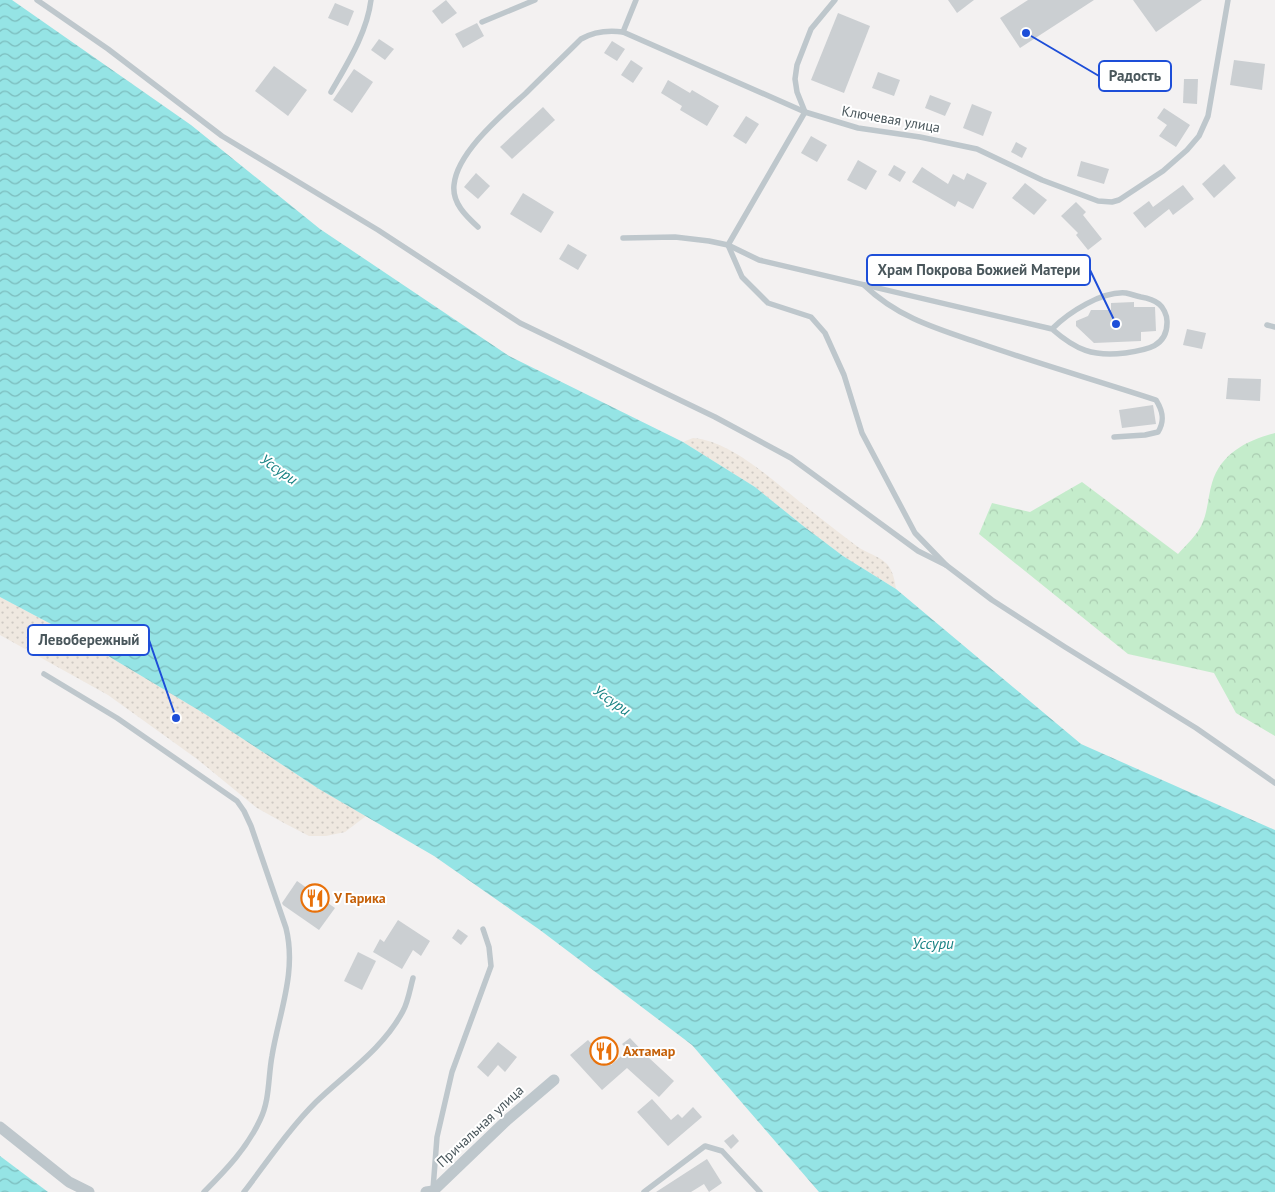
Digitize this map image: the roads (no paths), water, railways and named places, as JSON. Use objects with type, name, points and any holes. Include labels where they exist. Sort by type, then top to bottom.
[{"type":"street","name":"Причальная улица","points":[[432,1192],[506,1120],[554,1080]]},
{"type":"street","points":[[0,1127],[69,1182],[88,1192]]},
{"type":"lane","points":[[38,0],[108,49],[222,136],[378,230],[520,323],[716,417],[791,458],[918,551],[946,565]]},
{"type":"lane","points":[[331,92],[363,30],[371,0]]},
{"type":"lane","points":[[482,22],[535,0]]},
{"type":"lane","points":[[623,32],[636,0]]},
{"type":"lane","points":[[728,245],[805,112],[797,92],[795,79],[797,65],[811,29],[835,0]]},
{"type":"lane","name":"Ключевая улица","points":[[478,227],[461,209],[454,195],[454,184],[459,167],[482,135],[582,39],[596,32],[612,30],[623,32],[805,112],[858,128],[920,137],[977,149],[1042,180],[1098,200],[1112,202],[1119,200],[1163,171],[1187,150],[1199,136],[1208,116],[1228,0]]},
{"type":"lane","points":[[623,238],[675,237],[728,245],[759,260],[1052,329],[1073,346],[1088,352],[1105,355],[1146,350],[1160,342],[1168,330],[1167,316],[1160,304],[1148,298],[1125,293],[1107,296],[1079,307],[1052,329]]},
{"type":"lane","points":[[728,245],[742,277],[768,303],[811,317],[825,333],[844,375],[862,434],[915,533],[946,565],[992,600],[1196,728],[1275,783]]},
{"type":"lane","points":[[862,284],[880,300],[918,322],[1009,354],[1156,400],[1162,408],[1163,424],[1158,432],[1145,435],[1114,437]]},
{"type":"lane","points":[[1268,325],[1275,327]]},
{"type":"lane","points":[[44,674],[117,718],[236,801],[244,811],[251,826],[286,928],[290,942],[291,962],[289,978],[272,1056],[268,1094],[262,1118],[250,1140],[233,1162],[204,1192]]},
{"type":"lane","points":[[432,1192],[437,1138],[452,1072],[491,966],[489,947],[483,929]]},
{"type":"lane","points":[[244,1192],[283,1140],[315,1103],[392,1031],[404,1009],[413,978]]},
{"type":"lane","points":[[644,1192],[705,1146],[722,1151],[760,1192]]},
{"type":"water","name":"Уссури","points":[[0,0],[12,0],[191,125],[320,229],[509,356],[683,442],[755,487],[843,556],[896,589],[1081,744],[1275,830],[1275,1192],[819,1192],[692,1045],[540,930],[434,856],[319,789],[205,714],[83,641],[0,597]]},
{"type":"water","points":[[0,1156],[48,1192],[0,1192]]},
{"type":"place","name":"Радость","points":[[1026,33]]},
{"type":"place","name":"Храм Покрова Божией Матери","points":[[1116,324]]},
{"type":"place","name":"Левобережный","points":[[176,718]]},
{"type":"place","name":"У Гарика","points":[[315,898]]},
{"type":"place","name":"Ахтамар","points":[[604,1051]]}]
